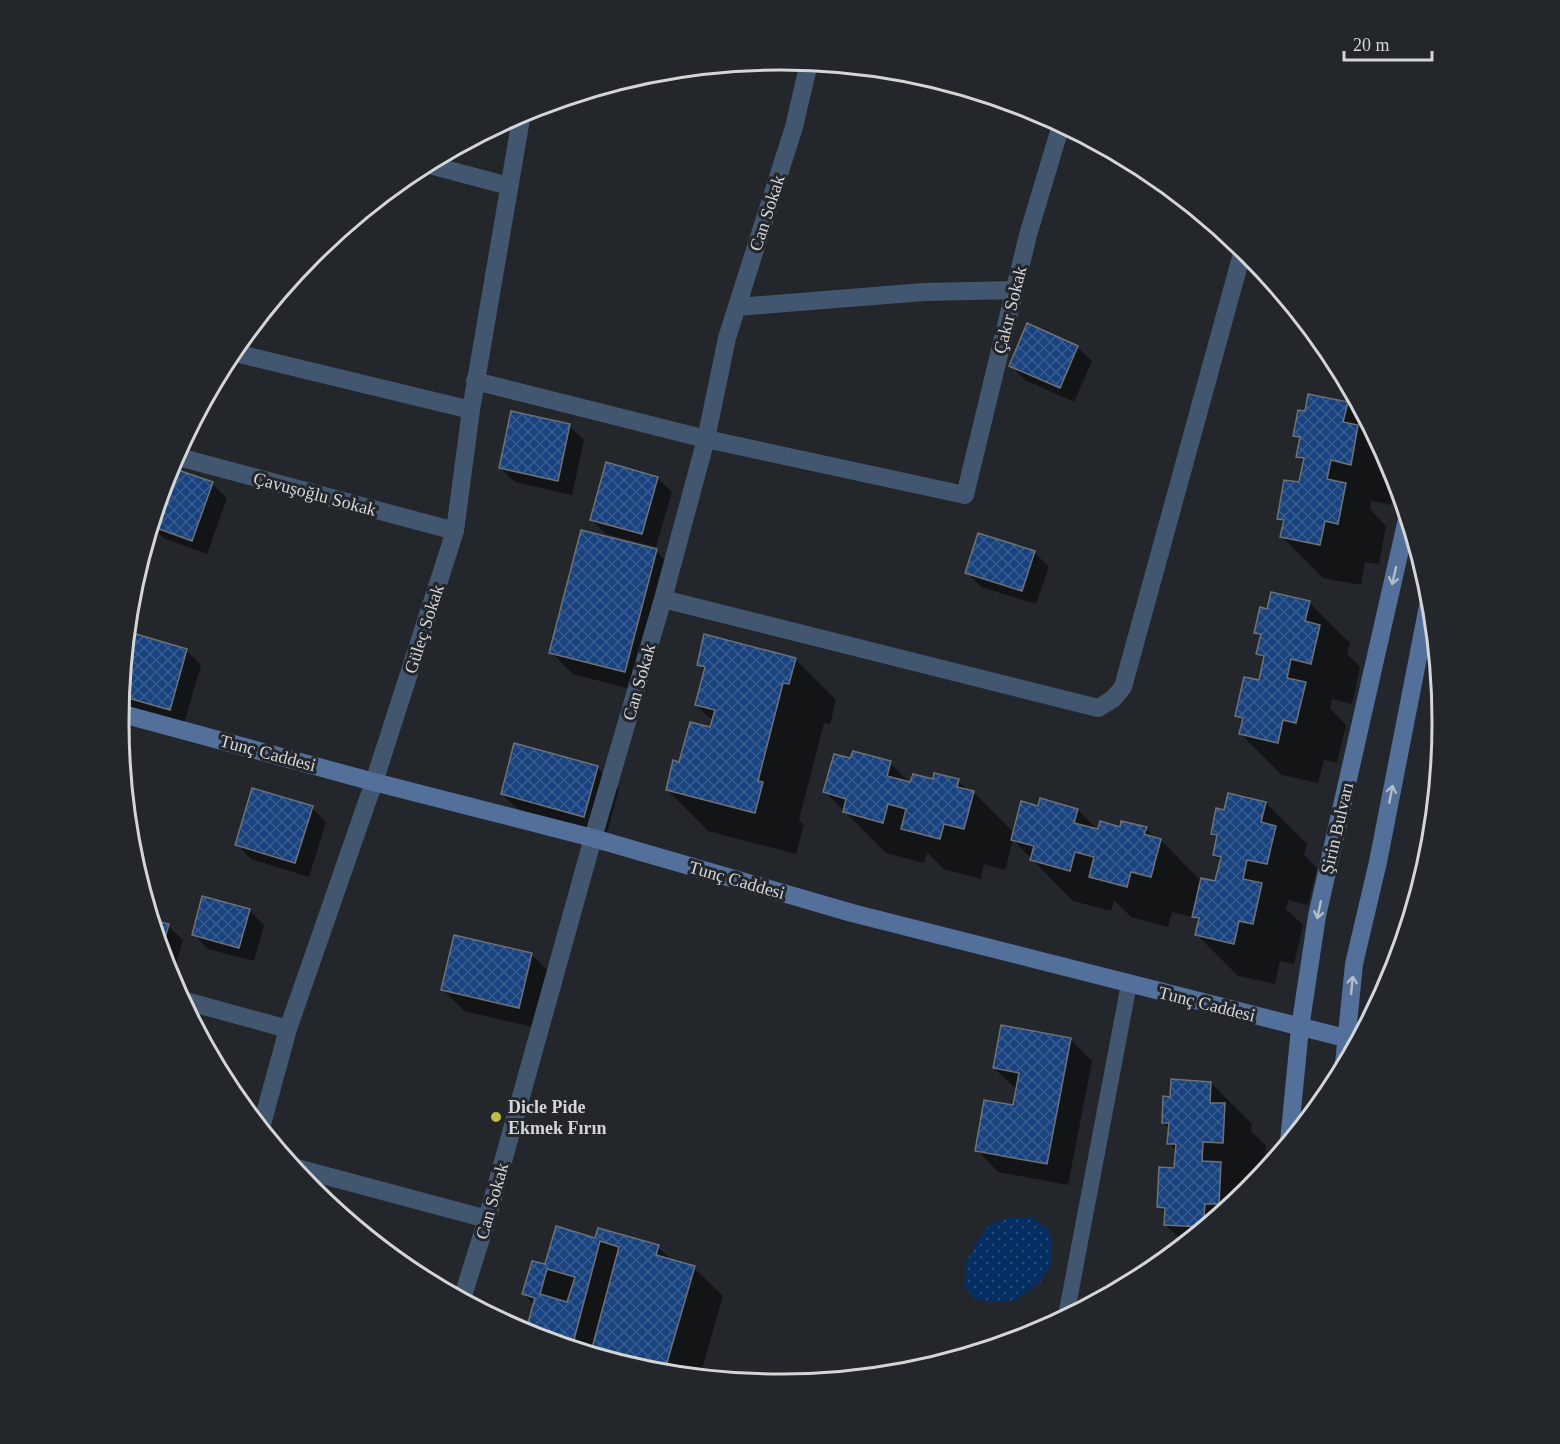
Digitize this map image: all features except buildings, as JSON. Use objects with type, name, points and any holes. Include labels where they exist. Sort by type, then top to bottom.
[{"type":"street","name":"Can Sokak","points":[[464,1291],[663,599],[706,439],[727,338],[794,128],[808,71]]},
{"type":"street","name":"Güleç Sokak","points":[[263,1119],[288,1029],[374,782],[455,531],[475,381],[520,125]]},
{"type":"street","name":"Çakır Sokak","points":[[706,439],[965,495],[1028,235],[1058,134]]},
{"type":"street","points":[[439,167],[509,186]]},
{"type":"street","points":[[663,599],[1098,708],[1113,699],[1123,687],[1240,260]]},
{"type":"street","points":[[737,307],[924,292],[1015,290]]},
{"type":"street","points":[[242,355],[471,410]]},
{"type":"street","points":[[475,381],[706,439]]},
{"type":"street","name":"Çavuşoğlu Sokak","points":[[185,459],[455,531]]},
{"type":"street","name":"Şirin Bulvarı","points":[[1290,1127],[1300,1028],[1317,916],[1403,535]]},
{"type":"street","points":[[1352,1032],[1354,964],[1377,862],[1424,626]]},
{"type":"street","name":"Tunç Caddesi","points":[[129,716],[593,838],[852,913],[1300,1028],[1349,1038]]},
{"type":"street","points":[[193,1003],[288,1029]]},
{"type":"street","points":[[308,1171],[487,1219]]},
{"type":"lane","points":[[1068,1306],[1129,984]]},
{"type":"shaded area","points":[[1011,1217],[1033,1218],[1048,1229],[1052,1240],[1052,1262],[1040,1282],[1014,1301],[987,1302],[974,1298],[964,1286],[966,1263],[977,1241],[989,1225]]},
{"type":"place","name":"Dicle Pide Ekmek Fırın","points":[[496,1117]]}]
